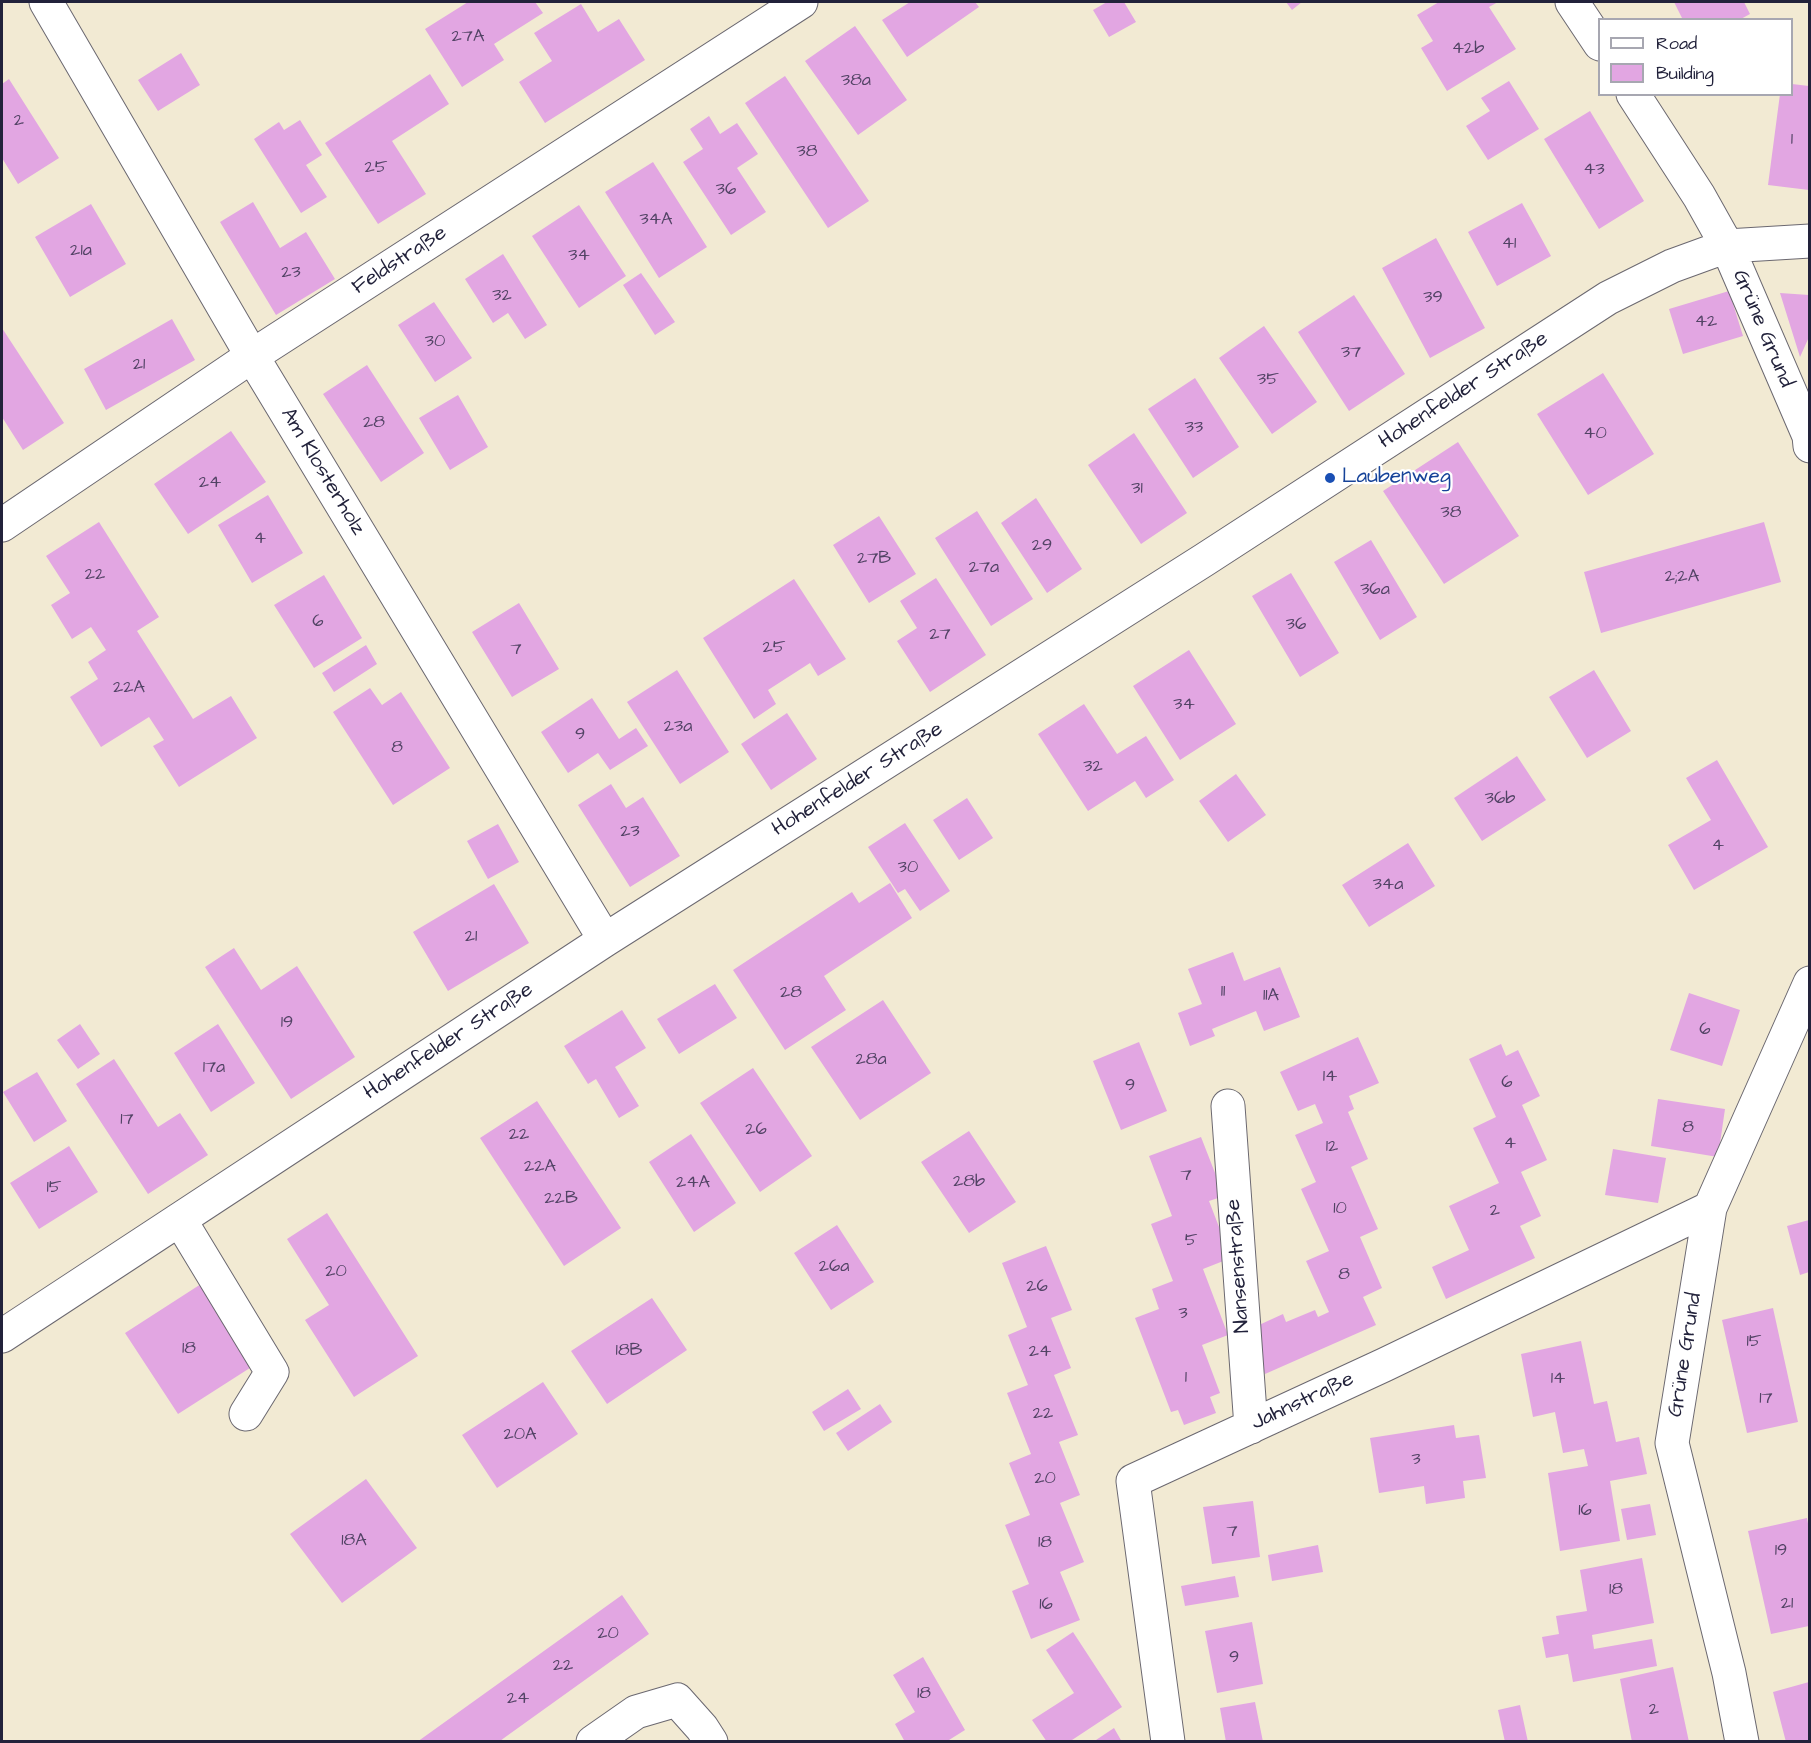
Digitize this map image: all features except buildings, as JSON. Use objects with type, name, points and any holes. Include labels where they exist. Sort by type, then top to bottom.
[{"type":"street","name":"Am Klosterholz","points":[[46,2],[252,356],[605,940]]},
{"type":"street","name":"Feldstraße","points":[[2,525],[252,356],[801,2]]},
{"type":"street","points":[[1572,2],[1598,42]]},
{"type":"street","points":[[1634,96],[1699,196],[1726,246]]},
{"type":"street","name":"Hohenfelder Straße","points":[[2,1336],[605,940],[1223,548],[1608,298],[1672,266],[1726,246],[1809,241]]},
{"type":"street","name":"Grüne Grund","points":[[1726,246],[1809,436],[1809,446]]},
{"type":"street","name":"Grüne Grund","points":[[1742,1742],[1729,1673],[1672,1443],[1710,1208],[1809,983]]},
{"type":"street","name":"Nansenstraße","points":[[1227,1106],[1251,1427]]},
{"type":"street","name":"Jahnstraße","points":[[1168,1742],[1133,1481],[1710,1208]]},
{"type":"street","points":[[180,1220],[272,1372],[246,1414]]},
{"type":"street","points":[[593,1742],[636,1712],[677,1700],[702,1728],[711,1742]]},
{"type":"place","name":"Laubenweg","points":[[1330,478]]}]
